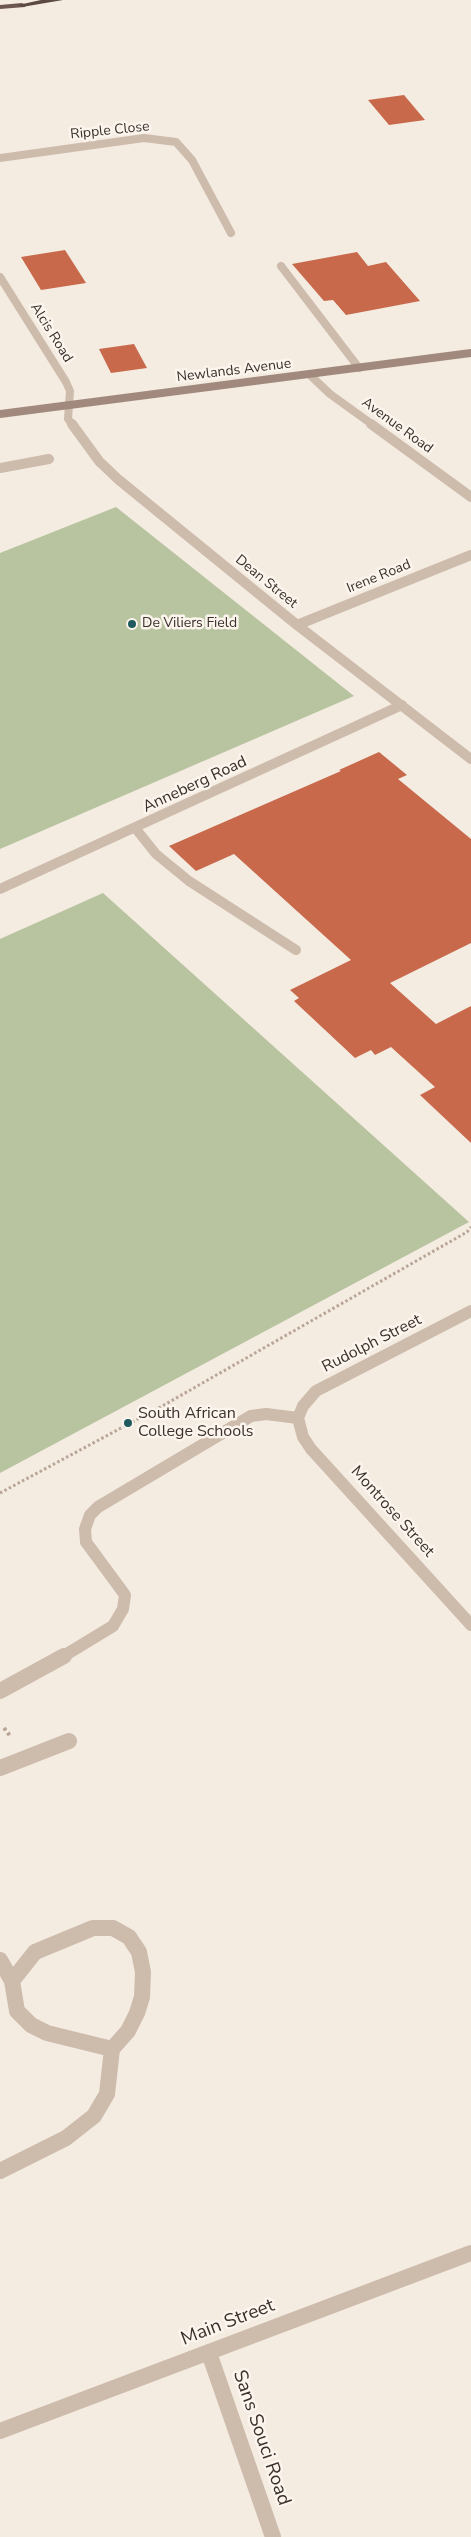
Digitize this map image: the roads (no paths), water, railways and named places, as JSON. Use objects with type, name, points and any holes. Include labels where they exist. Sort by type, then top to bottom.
[{"type":"highway","points":[[0,7],[59,0]]},
{"type":"main road","name":"Newlands Avenue","points":[[0,414],[471,354]]},
{"type":"street","name":"Ripple Close","points":[[0,158],[144,138],[176,142],[192,160],[231,233]]},
{"type":"street","points":[[280,266],[359,368]]},
{"type":"street","name":"Alcis Road","points":[[0,277],[66,382],[70,391],[69,406]]},
{"type":"street","name":"Avenue Road","points":[[310,375],[330,394],[471,497]]},
{"type":"street","name":"Dean Street","points":[[69,406],[68,419],[70,424],[109,471],[297,624],[471,759]]},
{"type":"street","points":[[0,468],[48,459]]},
{"type":"street","name":"Irene Road","points":[[297,624],[471,555]]},
{"type":"street","name":"Anneberg Road","points":[[0,889],[136,829],[402,705]]},
{"type":"street","points":[[136,829],[156,854],[189,881],[296,950]]},
{"type":"street","name":"Rudolph Street","points":[[298,1418],[303,1406],[316,1391],[471,1312]]},
{"type":"street","points":[[0,1691],[88,1643],[112,1626],[123,1609],[125,1595],[86,1542],[85,1529],[90,1515],[98,1507],[251,1416],[266,1414],[298,1418]]},
{"type":"street","name":"Montrose Street","points":[[298,1418],[303,1437],[311,1449],[471,1625]]},
{"type":"street","points":[[0,1768],[69,1741]]},
{"type":"street","points":[[0,2171],[66,2138],[94,2116],[107,2094],[111,2074],[112,2049],[128,2030],[142,1997],[143,1972],[139,1952],[129,1937],[113,1928],[93,1928],[74,1934],[35,1952],[21,1966],[12,1981]]},
{"type":"street","points":[[0,1960],[12,1981],[17,2011],[31,2025],[47,2033],[112,2049]]},
{"type":"street","name":"Main Street","points":[[0,2430],[471,2253]]},
{"type":"street","name":"Sans Souci Road","points":[[209,2353],[273,2537]]},
{"type":"place","name":"De Viliers Field","points":[[132,624]]},
{"type":"place","name":"South African College Schools","points":[[128,1423]]}]
